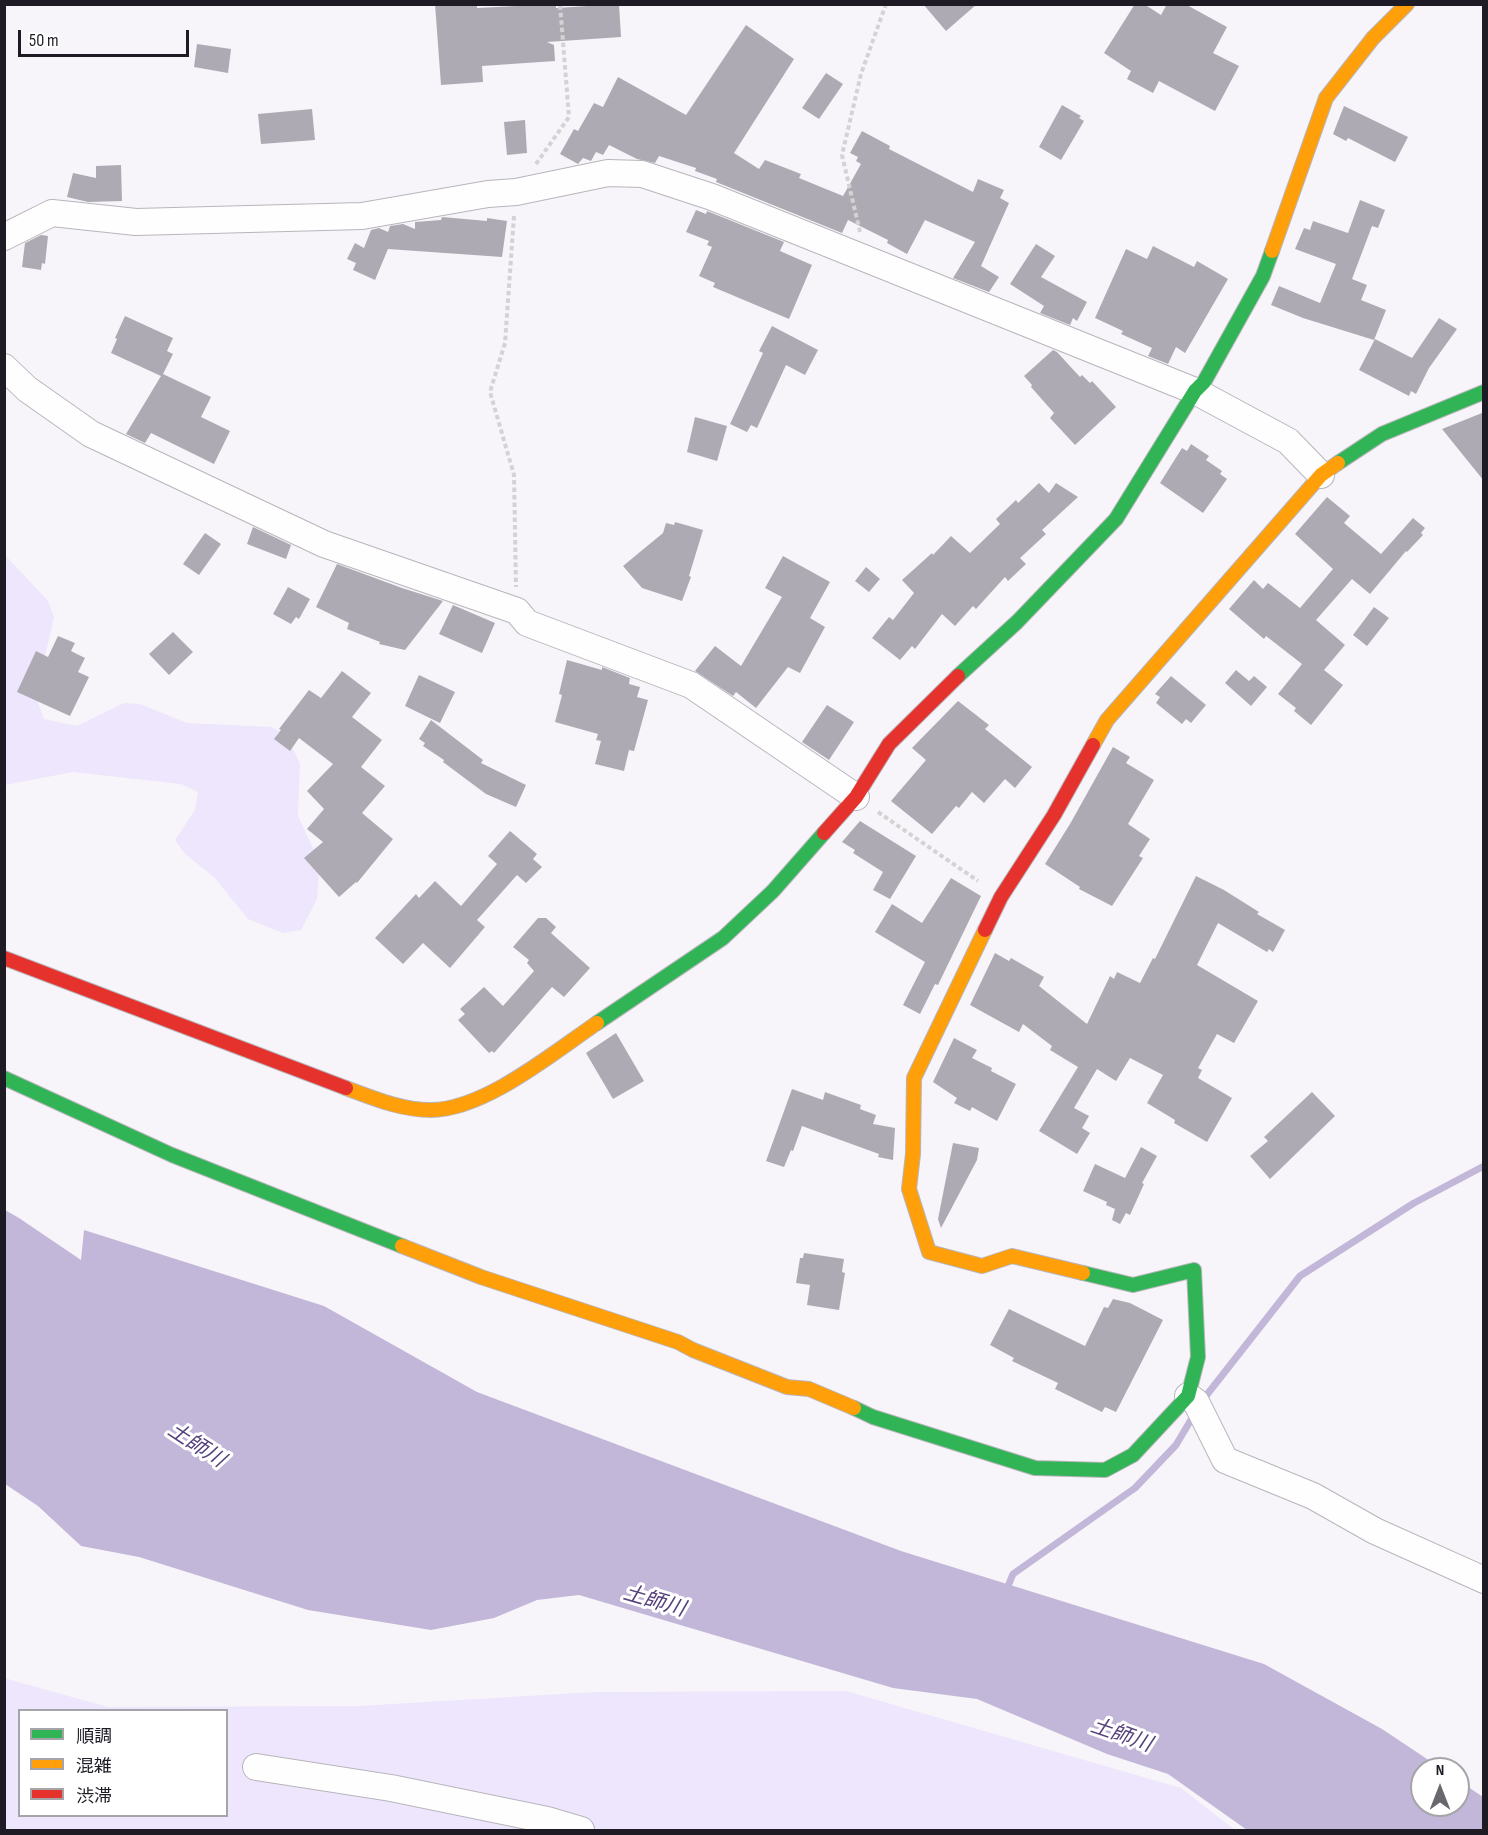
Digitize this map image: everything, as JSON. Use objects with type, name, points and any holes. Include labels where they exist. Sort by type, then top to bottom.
[{"type":"street","points":[[4,958],[386,1103],[430,1110],[460,1106],[508,1083],[723,938],[773,891],[856,797],[890,744],[944,688],[1017,622],[1116,519],[1195,391],[1204,382],[1263,276],[1326,98],[1373,38],[1407,4]]},
{"type":"street","points":[[4,237],[52,213],[136,222],[362,216],[488,194],[516,192],[608,173],[642,174],[712,196],[1195,391],[1288,441],[1321,476]]},
{"type":"street","points":[[4,367],[27,390],[91,434],[324,544],[517,611],[527,623],[691,685],[856,797]]},
{"type":"street","points":[[4,1078],[172,1155],[481,1277],[678,1342],[787,1387],[809,1389],[873,1417],[1035,1468],[1105,1470],[1133,1455],[1188,1396],[1198,1357],[1194,1270],[1133,1285],[1012,1256],[982,1266],[929,1252],[909,1189],[913,1154],[914,1078],[1001,897],[1054,814],[1107,720],[1321,476],[1382,434],[1484,392]]},
{"type":"street","points":[[1188,1396],[1196,1402],[1225,1460],[1313,1497],[1375,1531],[1484,1580]]},
{"type":"street","points":[[256,1767],[391,1788],[548,1820],[581,1830]]},
{"type":"path","points":[[517,611],[514,475],[490,392],[505,343],[516,192],[569,117],[560,4]]},
{"type":"path","points":[[866,258],[842,155],[861,74],[886,4]]},
{"type":"path","points":[[856,797],[1001,897]]},
{"type":"shaded area","points":[[4,554],[48,601],[54,617],[39,683],[38,703],[44,719],[77,726],[124,703],[140,704],[187,723],[272,727],[287,736],[300,764],[298,816],[320,863],[317,899],[301,930],[283,933],[248,919],[214,877],[185,854],[175,840],[195,810],[198,792],[181,784],[73,772],[5,785]]},
{"type":"shaded area","points":[[4,1678],[108,1707],[359,1706],[595,1692],[846,1691],[1181,1788],[1235,1830],[5,1830]]},
{"type":"water","name":"土師川","points":[[5,1210],[81,1260],[84,1230],[324,1306],[477,1392],[901,1551],[1264,1664],[1382,1729],[1424,1757],[1410,1757],[1410,1817],[1470,1817],[1470,1788],[1483,1797],[1483,1830],[1247,1830],[1168,1774],[1107,1754],[977,1699],[893,1688],[579,1595],[537,1600],[494,1618],[431,1630],[308,1610],[139,1557],[81,1546],[38,1506],[5,1484]]},
{"type":"building","points":[[435,4],[477,4],[477,8],[556,4],[556,8],[619,4],[621,37],[547,42],[554,45],[555,61],[482,66],[483,82],[441,85]]},
{"type":"building","points":[[923,4],[977,4],[946,31]]},
{"type":"building","points":[[1135,4],[1144,4],[1161,15],[1167,4],[1185,4],[1227,27],[1213,53],[1239,66],[1215,111],[1159,81],[1153,93],[1127,79],[1131,71],[1104,53]]},
{"type":"building","points":[[746,25],[794,59],[734,153],[759,169],[765,160],[801,174],[799,178],[843,196],[861,164],[856,161],[858,157],[850,153],[862,131],[890,146],[889,149],[973,192],[978,179],[1004,190],[1000,198],[1009,203],[981,266],[999,277],[989,292],[953,278],[975,242],[925,220],[907,254],[887,243],[888,240],[848,220],[842,233],[716,182],[717,179],[695,171],[696,168],[659,156],[655,163],[637,159],[609,145],[603,155],[596,152],[591,161],[583,158],[578,164],[560,154],[574,129],[578,131],[594,103],[603,107],[618,77],[686,115]]},
{"type":"building","points":[[197,44],[231,49],[228,73],[194,67]]},
{"type":"building","points":[[826,73],[843,84],[819,119],[802,108]]},
{"type":"building","points":[[1062,105],[1081,116],[1079,118],[1084,121],[1061,160],[1039,147]]},
{"type":"building","points":[[1344,106],[1408,137],[1395,162],[1348,138],[1346,141],[1333,134]]},
{"type":"building","points":[[312,109],[315,140],[261,144],[258,114]]},
{"type":"building","points":[[525,120],[527,153],[507,155],[504,122]]},
{"type":"building","points":[[121,165],[122,201],[88,202],[67,197],[73,173],[96,178],[96,166]]},
{"type":"building","points":[[1360,200],[1385,210],[1378,228],[1372,226],[1352,279],[1367,285],[1361,300],[1386,310],[1374,340],[1303,318],[1271,305],[1279,286],[1320,303],[1336,264],[1295,249],[1304,228],[1310,230],[1313,221],[1348,233]]},
{"type":"building","points":[[696,210],[706,214],[707,211],[784,242],[780,251],[812,265],[789,319],[713,287],[715,283],[699,276],[712,247],[707,245],[709,241],[686,232]]},
{"type":"building","points":[[442,217],[507,221],[502,257],[388,249],[375,280],[353,270],[356,263],[347,259],[355,243],[364,248],[371,230],[379,228],[388,232],[390,226],[403,224],[415,229],[415,222],[441,220]]},
{"type":"building","points":[[41,235],[48,236],[45,264],[42,263],[41,270],[22,267],[25,243]]},
{"type":"building","points":[[1036,244],[1055,256],[1041,277],[1087,302],[1077,321],[1073,318],[1070,325],[1040,313],[1044,306],[1010,284]]},
{"type":"building","points":[[1153,246],[1194,267],[1197,261],[1228,279],[1185,353],[1176,347],[1168,364],[1148,356],[1152,348],[1121,334],[1123,331],[1095,318],[1126,249],[1147,259]]},
{"type":"building","points":[[125,316],[173,338],[167,351],[173,354],[163,374],[211,397],[201,417],[230,431],[214,464],[151,433],[145,443],[126,434],[161,376],[111,353]]},
{"type":"building","points":[[1439,318],[1457,329],[1429,368],[1416,394],[1411,391],[1409,396],[1359,370],[1375,339],[1412,358]]},
{"type":"building","points":[[772,326],[818,350],[805,375],[786,365],[757,428],[751,425],[747,432],[730,424],[763,353],[759,351]]},
{"type":"building","points":[[1053,350],[1080,377],[1082,375],[1090,383],[1092,381],[1116,407],[1075,445],[1050,418],[1054,413],[1024,376]]},
{"type":"building","points":[[1484,414],[1484,481],[1442,429]]},
{"type":"building","points":[[695,417],[727,426],[717,461],[687,452]]},
{"type":"building","points":[[1191,444],[1209,456],[1206,460],[1222,471],[1220,474],[1227,479],[1203,513],[1160,483],[1182,448],[1187,451]]},
{"type":"building","points":[[1039,483],[1049,493],[1056,483],[1078,497],[1042,530],[1046,534],[1020,558],[1026,564],[1008,581],[1005,577],[976,609],[973,606],[955,626],[942,614],[915,649],[912,646],[900,660],[872,638],[889,617],[893,620],[914,593],[902,580],[932,553],[933,555],[951,536],[970,553],[1000,524],[996,519],[1016,500],[1018,503]]},
{"type":"building","points":[[1327,497],[1350,516],[1344,523],[1381,554],[1413,518],[1425,528],[1421,533],[1423,535],[1406,551],[1370,594],[1352,579],[1316,620],[1345,645],[1324,670],[1343,685],[1311,725],[1294,711],[1296,708],[1278,694],[1302,664],[1266,636],[1264,639],[1229,609],[1254,580],[1263,589],[1268,583],[1300,608],[1333,569],[1295,534]]},
{"type":"building","points":[[675,522],[703,530],[689,576],[691,577],[682,601],[642,588],[623,566],[663,533],[666,523],[674,525]]},
{"type":"building","points":[[253,527],[291,545],[286,559],[247,544]]},
{"type":"building","points":[[205,533],[221,544],[199,575],[183,564]]},
{"type":"building","points":[[783,556],[830,582],[810,618],[825,627],[800,673],[788,667],[756,708],[736,692],[733,696],[695,671],[715,646],[741,666],[782,597],[765,588]]},
{"type":"building","points":[[337,564],[443,601],[405,650],[379,644],[380,642],[347,629],[349,623],[316,607]]},
{"type":"building","points":[[866,567],[880,579],[869,592],[855,581]]},
{"type":"building","points":[[288,587],[310,599],[299,619],[296,617],[291,624],[273,614]]},
{"type":"building","points":[[453,605],[495,623],[482,653],[439,634]]},
{"type":"building","points":[[1374,607],[1389,618],[1367,646],[1353,635]]},
{"type":"building","points":[[173,632],[193,652],[169,675],[149,654]]},
{"type":"building","points":[[58,636],[75,643],[71,651],[85,658],[78,672],[89,677],[70,716],[17,692],[36,651],[48,657]]},
{"type":"building","points":[[567,660],[602,670],[602,667],[630,678],[629,684],[640,687],[637,697],[648,700],[634,751],[629,750],[624,771],[595,764],[601,741],[596,740],[598,734],[555,722]]},
{"type":"building","points":[[1236,670],[1249,681],[1254,676],[1267,687],[1251,706],[1225,683]]},
{"type":"building","points":[[342,671],[371,693],[352,717],[382,740],[361,767],[385,786],[362,813],[393,839],[357,883],[339,897],[304,858],[323,842],[307,829],[324,809],[307,791],[333,764],[299,738],[290,751],[274,739],[309,690],[321,698]]},
{"type":"building","points":[[419,675],[455,692],[440,723],[405,706]]},
{"type":"building","points":[[1171,676],[1206,705],[1191,723],[1186,719],[1182,724],[1156,703],[1160,697],[1155,694]]},
{"type":"building","points":[[958,701],[989,725],[985,729],[1032,767],[1015,788],[1005,779],[984,803],[972,792],[959,808],[956,806],[932,834],[891,801],[926,760],[912,748]]},
{"type":"building","points":[[827,705],[854,722],[829,760],[802,742]]},
{"type":"building","points":[[431,720],[483,760],[481,763],[526,785],[516,807],[486,794],[423,746],[425,743],[419,739]]},
{"type":"building","points":[[1113,747],[1130,757],[1126,763],[1154,780],[1128,824],[1150,839],[1139,856],[1143,858],[1112,906],[1079,889],[1080,887],[1045,864]]},
{"type":"building","points":[[860,821],[916,856],[890,899],[873,890],[883,872],[853,853],[855,850],[842,842]]},
{"type":"building","points":[[510,831],[537,854],[533,859],[542,867],[526,883],[517,875],[477,920],[485,927],[450,968],[423,943],[403,964],[375,938],[416,894],[419,898],[435,881],[461,906],[497,864],[488,856]]},
{"type":"building","points":[[1196,876],[1224,890],[1259,912],[1257,914],[1285,930],[1273,952],[1269,949],[1267,952],[1218,923],[1197,965],[1258,1001],[1234,1043],[1217,1034],[1198,1068],[1202,1070],[1198,1078],[1232,1098],[1207,1142],[1174,1123],[1175,1120],[1147,1103],[1163,1075],[1130,1058],[1116,1081],[1097,1069],[1074,1108],[1089,1116],[1082,1128],[1090,1133],[1077,1154],[1039,1131],[1078,1067],[1050,1050],[1052,1046],[1023,1024],[1019,1032],[970,1005],[995,953],[1009,961],[1011,958],[1044,977],[1039,986],[1087,1024],[1110,976],[1114,979],[1117,972],[1140,983],[1153,958],[1155,959]]},
{"type":"building","points":[[951,878],[981,896],[938,985],[935,984],[920,1014],[903,1005],[925,962],[875,932],[892,904],[922,923]]},
{"type":"building","points":[[538,918],[546,918],[556,927],[551,933],[590,968],[564,997],[552,987],[494,1053],[492,1051],[489,1053],[458,1020],[465,1014],[460,1009],[484,987],[503,1006],[534,971],[527,963],[529,960],[513,947]]},
{"type":"building","points":[[616,1033],[644,1081],[613,1099],[586,1053]]},
{"type":"building","points":[[954,1038],[977,1050],[972,1058],[1016,1084],[997,1121],[972,1107],[970,1111],[954,1103],[957,1098],[933,1082]]},
{"type":"building","points":[[792,1089],[823,1100],[825,1092],[861,1105],[860,1109],[876,1115],[873,1124],[895,1128],[893,1160],[878,1157],[879,1154],[802,1126],[793,1151],[791,1150],[784,1167],[766,1161]]},
{"type":"building","points":[[1312,1092],[1335,1116],[1270,1179],[1250,1156],[1268,1141],[1264,1137]]},
{"type":"building","points":[[953,1143],[979,1148],[977,1160],[941,1228],[938,1219]]},
{"type":"building","points":[[1141,1147],[1157,1156],[1142,1183],[1144,1184],[1130,1215],[1126,1213],[1120,1224],[1112,1220],[1115,1209],[1106,1205],[1107,1202],[1083,1191],[1095,1164],[1125,1178]]},
{"type":"building","points":[[804,1253],[844,1259],[842,1272],[845,1273],[839,1310],[807,1305],[810,1285],[796,1283],[800,1258],[803,1258]]},
{"type":"building","points":[[1113,1299],[1130,1303],[1163,1320],[1116,1412],[1105,1407],[1102,1412],[1055,1389],[1058,1383],[1012,1361],[1014,1358],[990,1345],[1009,1309],[1085,1346],[1104,1307],[1108,1308]]},
{"type":"waterway","points":[[1202,1401],[1300,1276],[1414,1203],[1484,1166]]},
{"type":"waterway","points":[[1006,1591],[1013,1574],[1135,1488],[1176,1445],[1195,1413]]},
{"type":"traffic: fast","points":[[958,676],[1017,622],[1116,519],[1195,391],[1204,382],[1263,276],[1272,251]]},
{"type":"traffic: fast","points":[[1338,463],[1382,434],[1484,392]]},
{"type":"traffic: fast","points":[[597,1023],[723,938],[773,891],[824,833]]},
{"type":"traffic: fast","points":[[4,1078],[172,1155],[402,1246]]},
{"type":"traffic: fast","points":[[854,1408],[873,1417],[1035,1468],[1105,1470],[1133,1455],[1188,1396],[1198,1357],[1194,1270],[1133,1285],[1083,1273]]},
{"type":"traffic: slow","points":[[1272,251],[1326,98],[1373,38],[1407,4]]},
{"type":"traffic: slow","points":[[1093,745],[1107,720],[1321,475],[1338,463]]},
{"type":"traffic: slow","points":[[985,930],[914,1078],[913,1154],[909,1189],[929,1252],[982,1266],[1012,1256],[1083,1273]]},
{"type":"traffic: slow","points":[[346,1088],[387,1103],[409,1108],[431,1110],[452,1107],[473,1101],[517,1078],[597,1023]]},
{"type":"traffic: slow","points":[[402,1246],[481,1277],[678,1342],[787,1387],[809,1389],[854,1408]]},
{"type":"traffic: jam","points":[[824,833],[856,797],[889,744],[958,676]]},
{"type":"traffic: jam","points":[[985,930],[1001,897],[1054,815],[1093,745]]},
{"type":"traffic: jam","points":[[4,958],[346,1088]]}]
